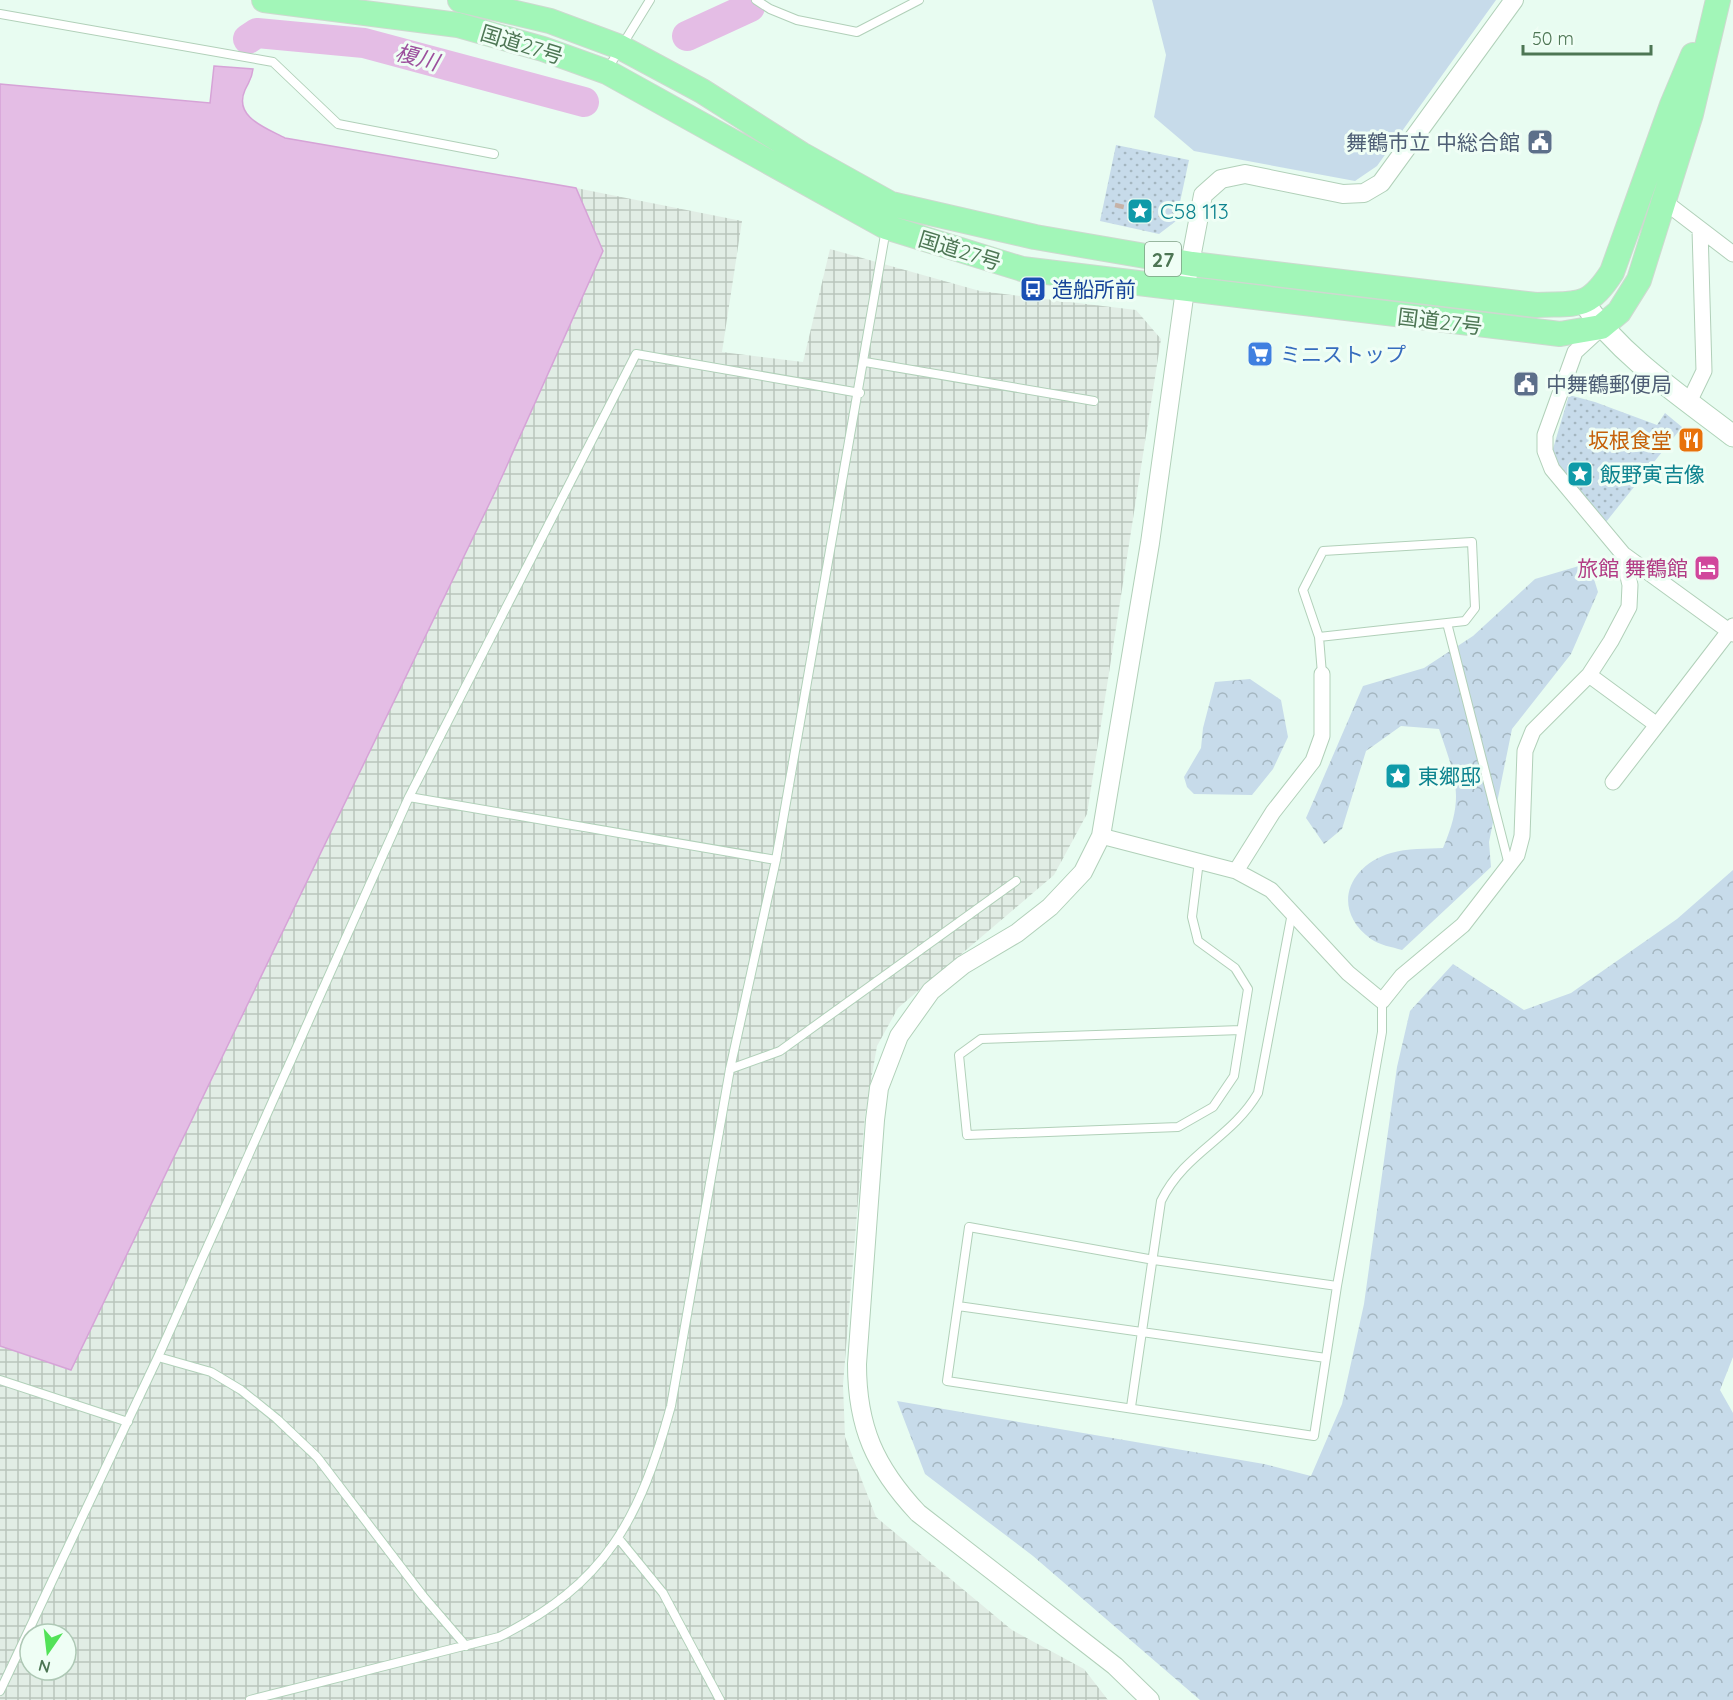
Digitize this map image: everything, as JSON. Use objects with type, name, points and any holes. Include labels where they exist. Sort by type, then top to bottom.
[{"type":"highway","name":"国道27号","points":[[264,0],[458,25],[543,49],[607,72],[889,216],[1022,268],[1527,332],[1560,334],[1601,327]]},
{"type":"highway","name":"国道27号","points":[[460,0],[550,21],[620,47],[702,91],[801,154],[889,216],[1035,237],[1192,264],[1536,305],[1584,303]]},
{"type":"highway","points":[[1601,327],[1619,312],[1639,280],[1691,114],[1718,0]]},
{"type":"highway","points":[[1584,303],[1603,286],[1612,272],[1672,105],[1718,0]]},
{"type":"main road","points":[[1584,303],[1601,327],[1635,360],[1733,436]]},
{"type":"street","points":[[1150,1700],[1115,1666],[918,1513],[894,1487],[876,1458],[865,1429],[857,1397],[856,1364],[879,1088],[889,1058],[914,1011],[931,992],[963,965],[1017,933],[1050,907],[1083,872],[1101,836],[1150,543],[1185,290],[1192,264],[1203,195],[1221,179],[1245,174],[1343,194],[1365,193],[1381,183],[1514,0]]},
{"type":"street","points":[[1665,202],[1733,254]]},
{"type":"street","points":[[1689,402],[1704,371],[1700,228]]},
{"type":"street","points":[[1601,327],[1575,352],[1545,435],[1545,451],[1552,469],[1623,554],[1732,630],[1613,782]]},
{"type":"street","points":[[1101,836],[1236,871],[1270,890],[1293,911],[1348,973],[1382,1001],[1402,976],[1463,925],[1517,855],[1522,836],[1525,751],[1533,730],[1589,675],[1629,607],[1630,585],[1623,554]]},
{"type":"street","points":[[1236,871],[1273,812],[1313,761],[1322,736],[1322,674]]},
{"type":"street","points":[[1589,675],[1657,725]]},
{"type":"lane","points":[[607,72],[650,0]]},
{"type":"lane","points":[[756,0],[770,9],[797,20],[857,32],[918,0]]},
{"type":"lane","points":[[0,15],[273,62],[338,124],[494,154]]},
{"type":"lane","points":[[250,1700],[499,1637],[537,1618],[566,1598],[619,1539],[656,1460],[671,1406],[730,1069],[776,860],[860,393],[889,216]]},
{"type":"lane","points":[[0,1691],[158,1358],[409,797],[636,354],[860,393]]},
{"type":"lane","points":[[865,362],[1094,401]]},
{"type":"lane","points":[[1319,637],[1465,621],[1475,608],[1472,542],[1323,551],[1303,590],[1319,637],[1322,674]]},
{"type":"lane","points":[[1447,623],[1509,868]]},
{"type":"lane","points":[[409,797],[776,860]]},
{"type":"lane","points":[[1199,861],[1192,917],[1198,941],[1235,969],[1248,989],[1234,1076],[1213,1107],[1178,1126],[967,1135],[959,1055],[981,1039],[1241,1030]]},
{"type":"lane","points":[[730,1069],[780,1051],[1016,881]]},
{"type":"lane","points":[[1131,1407],[1161,1201],[1171,1181],[1186,1164],[1244,1116],[1258,1093],[1293,911]]},
{"type":"lane","points":[[1337,1286],[1154,1260],[969,1227],[946,1381],[1314,1436],[1337,1286],[1382,1032],[1382,1001]]},
{"type":"lane","points":[[957,1306],[1326,1358]]},
{"type":"lane","points":[[158,1358],[211,1372],[241,1390],[277,1419],[317,1457],[423,1596],[466,1646]]},
{"type":"lane","points":[[0,1380],[128,1422]]},
{"type":"lane","points":[[619,1539],[663,1593],[720,1700]]},
{"type":"shaded area","points":[[214,66],[253,69],[242,99],[247,114],[261,126],[285,138],[576,188],[603,251],[496,490],[71,1370],[0,1346],[0,84],[210,103]]},
{"type":"shaded area","points":[[576,188],[742,221],[722,352],[803,362],[830,249],[980,291],[1136,310],[1161,339],[1087,814],[1054,875],[898,1008],[877,1046],[865,1115],[843,1385],[845,1437],[876,1517],[1012,1630],[1084,1669],[1108,1700],[0,1700],[0,1346],[70,1370],[603,251]]},
{"type":"green space","points":[[1152,0],[1496,0],[1377,166],[1355,181],[1194,151],[1154,117],[1166,55]]},
{"type":"green space","points":[[1116,145],[1189,160],[1176,221],[1159,234],[1100,221]]},
{"type":"green space","points":[[1569,395],[1657,425],[1665,413],[1682,427],[1606,522],[1559,465],[1552,452]]},
{"type":"green space","points":[[1589,563],[1598,592],[1571,654],[1512,729],[1489,842],[1491,867],[1402,950],[1374,941],[1359,928],[1351,915],[1348,902],[1355,878],[1376,859],[1391,853],[1410,849],[1443,848],[1454,815],[1456,788],[1439,729],[1401,726],[1366,751],[1342,829],[1324,844],[1306,818],[1363,686],[1424,668],[1473,636],[1535,579]]},
{"type":"green space","points":[[1250,679],[1281,700],[1288,737],[1273,769],[1252,795],[1194,794],[1187,787],[1184,777],[1201,748],[1203,728],[1215,682]]},
{"type":"green space","points":[[1733,870],[1733,1357],[1720,1390],[1733,1413],[1733,1700],[1200,1700],[1033,1556],[925,1474],[897,1401],[1264,1464],[1311,1476],[1342,1404],[1364,1304],[1397,1067],[1410,1011],[1453,964],[1524,1010],[1571,993],[1677,919]]},
{"type":"waterway","name":"榎川","points":[[687,36],[750,7]]},
{"type":"waterway","name":"榎川","points":[[248,39],[257,33],[364,43],[584,102]]},
{"type":"railway","points":[[1115,205],[1164,216]]},
{"type":"place","name":"舞鶴市立 中総合館","points":[[1540,142]]},
{"type":"place","name":"C58 113","points":[[1140,211]]},
{"type":"place","name":"造船所前","points":[[1033,289]]},
{"type":"place","name":"ミニストップ","points":[[1260,354]]},
{"type":"place","name":"中舞鶴郵便局","points":[[1526,384]]},
{"type":"place","name":"坂根食堂","points":[[1691,440]]},
{"type":"place","name":"飯野寅吉像","points":[[1580,474]]},
{"type":"place","name":"旅館 舞鶴館","points":[[1707,568]]},
{"type":"place","name":"東郷邸","points":[[1398,776]]}]
